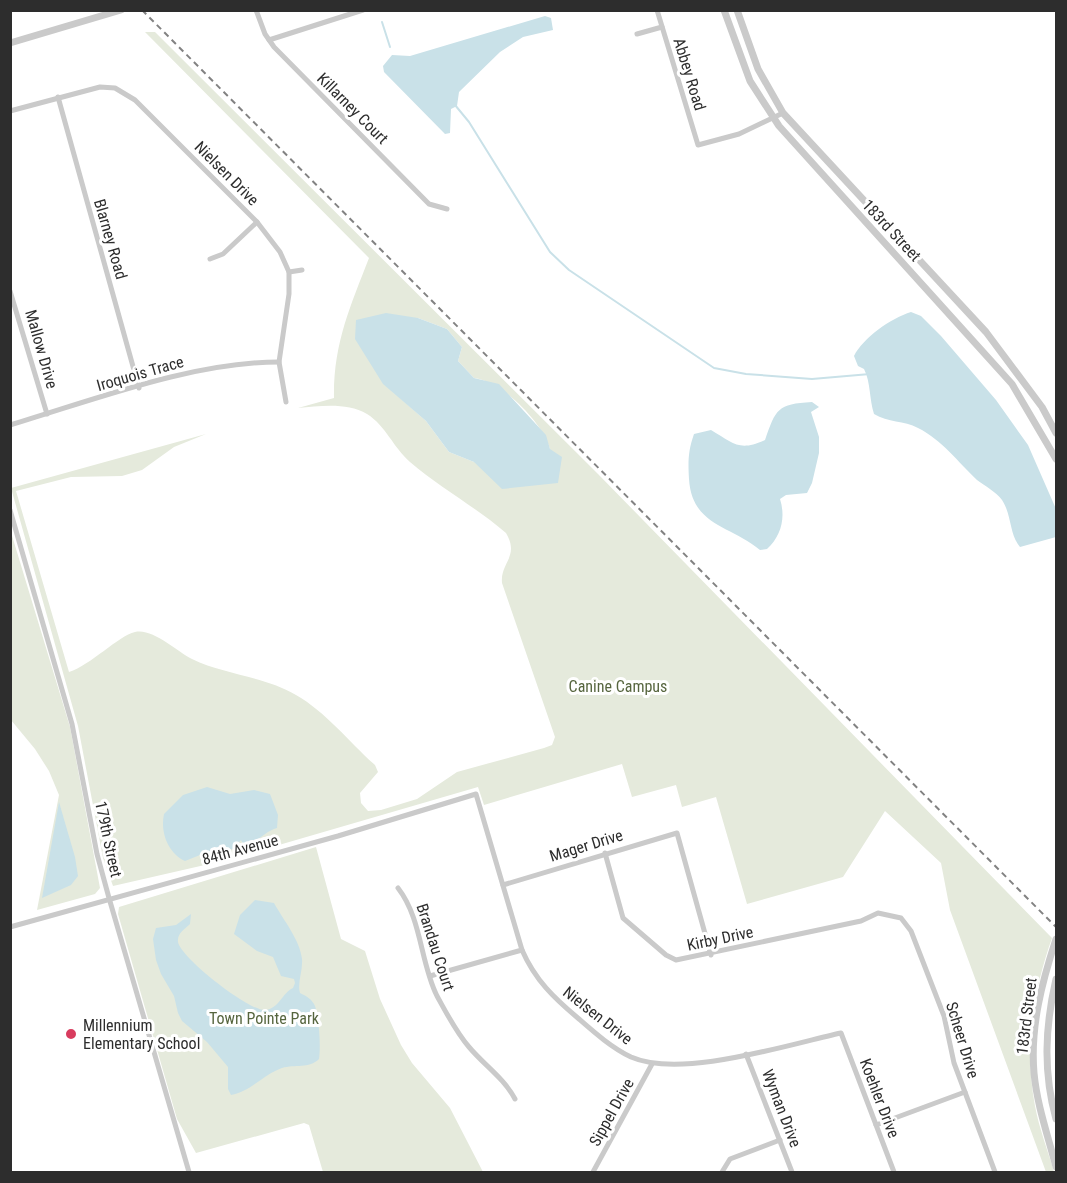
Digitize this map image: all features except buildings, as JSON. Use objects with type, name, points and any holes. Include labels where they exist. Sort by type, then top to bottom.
[{"type":"street","points":[[10,43],[121,10]]},
{"type":"street","name":"Killarney Court","points":[[256,10],[269,40],[429,204],[447,209]]},
{"type":"street","points":[[269,40],[363,10]]},
{"type":"street","name":"Abbey Road","points":[[657,10],[698,145],[745,132],[772,117]]},
{"type":"street","name":"183rd Street","points":[[724,10],[746,73],[772,117],[806,158],[1005,376],[1032,415],[1056,459]]},
{"type":"street","name":"183rd Street","points":[[736,10],[758,69],[783,113],[986,332],[1036,399],[1056,433]]},
{"type":"street","points":[[637,34],[662,27]]},
{"type":"street","name":"Nielsen Drive","points":[[10,111],[99,87],[115,88],[128,94],[257,222],[276,245],[289,272],[289,294],[279,362],[286,402]]},
{"type":"street","name":"Blarney Road","points":[[58,98],[139,387]]},
{"type":"street","points":[[772,117],[783,113]]},
{"type":"street","points":[[210,259],[223,254],[257,222]]},
{"type":"street","points":[[289,272],[302,270]]},
{"type":"street","name":"Mallow Drive","points":[[10,291],[47,414]]},
{"type":"street","name":"Iroquois Trace","points":[[10,425],[212,367],[248,362],[279,362]]},
{"type":"street","name":"179th Street","points":[[10,510],[72,724],[97,854],[189,1173]]},
{"type":"street","name":"Nielsen Drive","points":[[476,794],[522,950],[533,973],[551,996],[616,1048],[652,1064],[687,1066],[841,1033]]},
{"type":"street","name":"84th Avenue","points":[[10,927],[338,836],[476,794]]},
{"type":"street","name":"Mager Drive","points":[[503,885],[676,833],[711,955]]},
{"type":"street","name":"Kirby Drive","points":[[605,853],[623,918],[666,955],[676,960],[711,955],[861,921],[878,913],[901,918]]},
{"type":"street","name":"Brandau Court","points":[[398,888],[410,906],[436,993],[460,1036],[508,1085],[515,1099]]},
{"type":"street","name":"Scheer Drive","points":[[901,918],[911,931],[944,1016],[954,1063],[995,1173]]},
{"type":"street","name":"183rd Street","points":[[1056,939],[1044,973],[1034,1054],[1038,1101],[1056,1167]]},
{"type":"street","points":[[430,976],[522,950]]},
{"type":"street","name":"183rd Street","points":[[1056,979],[1047,1031],[1046,1056],[1048,1087],[1056,1119]]},
{"type":"street","name":"Koehler Drive","points":[[841,1033],[894,1173]]},
{"type":"street","name":"Wyman Drive","points":[[746,1054],[792,1173]]},
{"type":"street","name":"Sippel Drive","points":[[593,1173],[652,1064]]},
{"type":"street","points":[[876,1125],[965,1092]]},
{"type":"street","points":[[722,1172],[730,1159],[780,1140]]},
{"type":"green space","name":"Canine Campus","points":[[145,32],[155,32],[598,474],[1052,938],[1035,1000],[1030,1063],[1037,1114],[1054,1172],[1046,1172],[950,910],[941,863],[885,811],[843,877],[747,904],[716,797],[682,807],[676,785],[632,797],[622,764],[484,805],[478,787],[231,859],[113,886],[103,858],[78,726],[11,488],[206,434],[174,447],[142,470],[122,476],[71,477],[16,491],[69,672],[128,635],[142,632],[157,637],[192,659],[284,689],[317,710],[375,765],[378,772],[360,793],[361,803],[368,811],[381,810],[417,799],[457,772],[552,745],[555,737],[502,583],[511,548],[506,533],[410,462],[379,424],[367,414],[342,406],[298,408],[334,398],[336,361],[344,326],[369,258]],"holes":[[[418,318],[447,329],[462,347],[458,361],[474,378],[497,387],[520,405],[539,427],[550,449],[474,462],[449,452],[426,421],[383,383]]]},
{"type":"green space","points":[[10,529],[70,727],[100,888],[95,894],[37,910],[59,795],[49,771],[35,749],[11,720]]},
{"type":"green space","name":"Town Pointe Park","points":[[316,847],[341,939],[365,951],[380,999],[401,1045],[412,1063],[450,1108],[483,1172],[323,1172],[309,1125],[304,1123],[196,1153],[177,1119],[118,914],[119,907]]},
{"type":"water","points":[[545,16],[551,18],[553,30],[523,37],[500,52],[459,92],[457,106],[451,109],[450,133],[445,134],[384,72],[383,66],[392,55],[410,56]]},
{"type":"water","points":[[911,312],[921,316],[941,336],[996,400],[1028,445],[1056,509],[1056,537],[1020,547],[1016,542],[1005,506],[997,494],[977,480],[927,433],[913,425],[885,419],[874,414],[866,374],[864,369],[858,366],[854,356],[864,342],[878,330]]},
{"type":"water","points":[[386,313],[418,318],[447,329],[462,347],[458,361],[474,378],[499,384],[546,435],[550,449],[562,457],[558,483],[502,489],[474,462],[449,452],[426,421],[383,384],[355,339],[356,320]]},
{"type":"water","points":[[812,402],[819,407],[811,412],[819,437],[819,453],[812,483],[807,493],[786,495],[780,499],[782,520],[779,532],[767,549],[760,550],[714,523],[697,506],[689,479],[690,451],[694,434],[711,430],[742,446],[756,444],[765,440],[775,415],[780,410],[791,404]]},
{"type":"water","points":[[207,787],[230,794],[254,790],[270,794],[278,815],[277,828],[248,845],[244,846],[241,840],[233,849],[200,855],[185,861],[174,853],[164,835],[164,814],[183,795]]},
{"type":"water","points":[[59,802],[75,857],[78,876],[71,885],[42,898]]},
{"type":"water","points":[[255,900],[274,903],[301,952],[302,968],[299,989],[300,993],[311,1000],[315,1006],[318,1018],[319,1059],[306,1065],[282,1068],[231,1095],[228,1089],[228,1067],[207,1042],[182,1021],[178,1013],[174,996],[156,960],[153,939],[156,928],[176,925],[191,914],[190,924],[178,939],[182,950],[203,971],[231,993],[257,1008],[270,1009],[293,988],[295,983],[294,979],[281,976],[273,957],[257,951],[234,934],[240,915]]},
{"type":"waterway","points":[[382,22],[390,47]]},
{"type":"waterway","points":[[455,105],[469,122],[550,252],[569,270],[714,368],[746,374],[812,379],[870,374]]},
{"type":"railway","points":[[142,10],[1056,927]]},
{"type":"place","name":"Millennium Elementary School","points":[[71,1034]]}]
